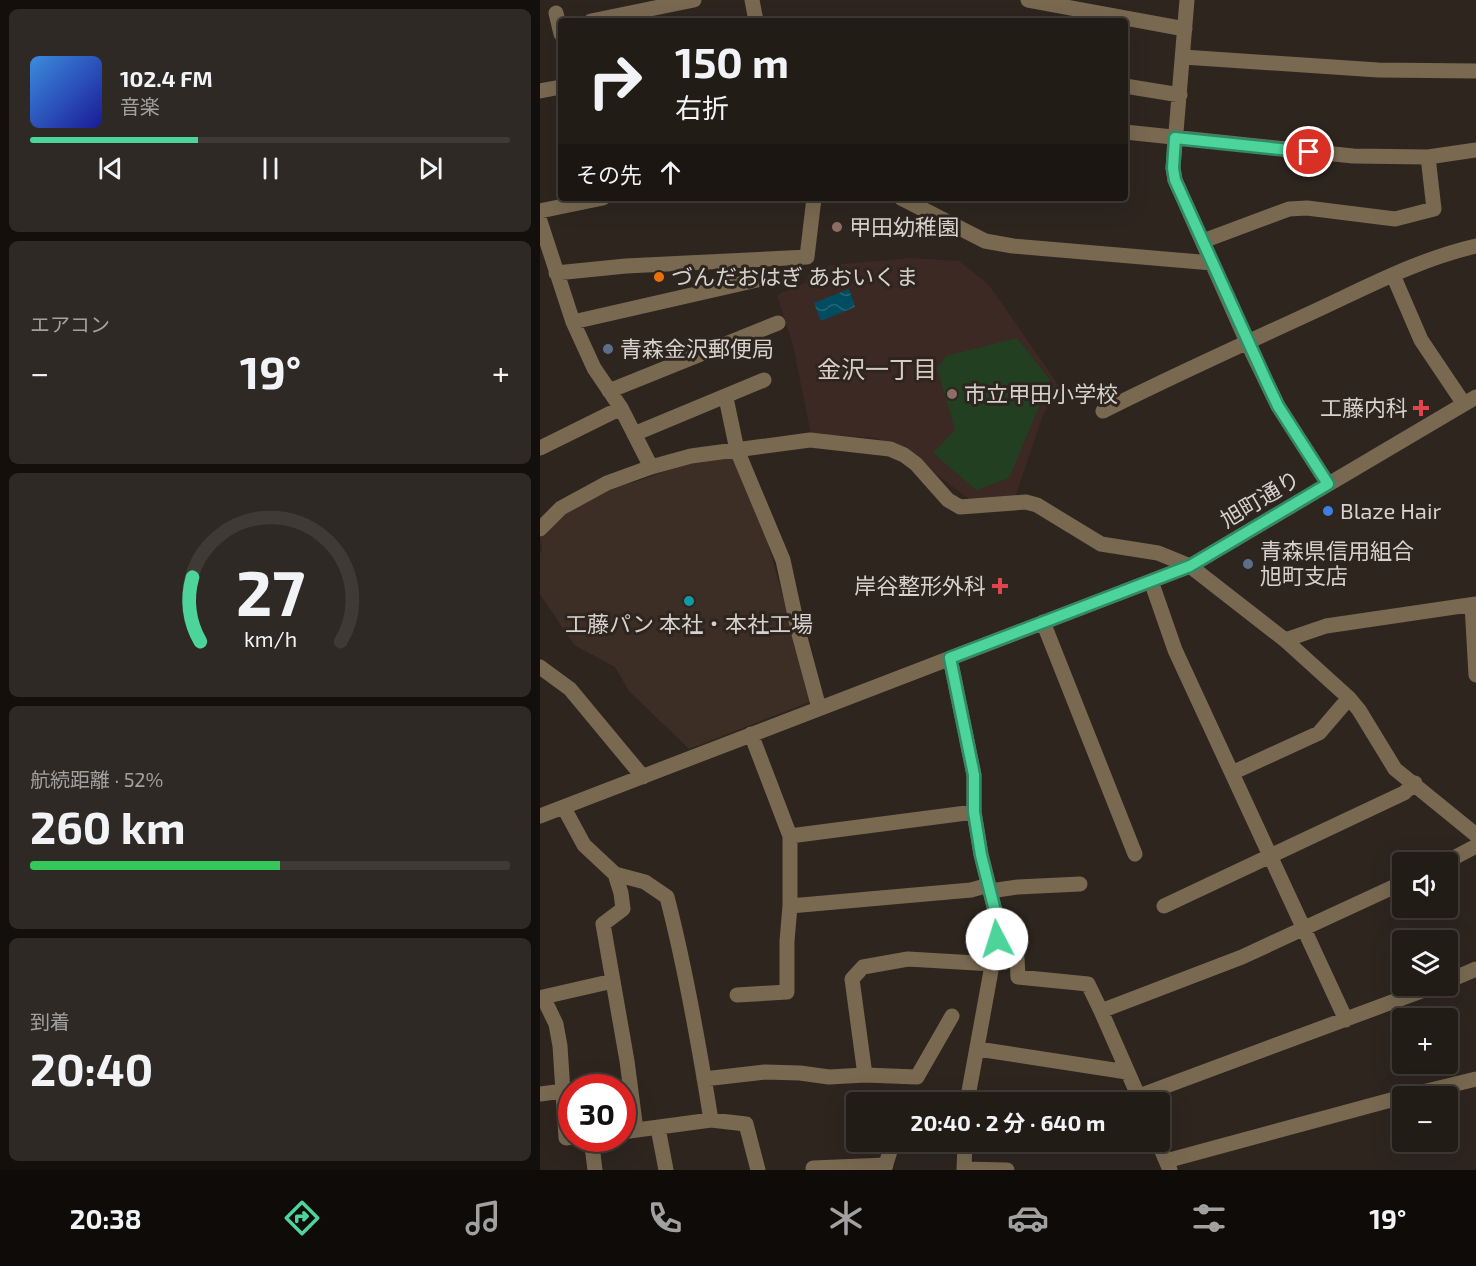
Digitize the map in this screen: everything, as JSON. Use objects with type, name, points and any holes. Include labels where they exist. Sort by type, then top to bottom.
[{"type":"street","points":[[606,18],[694,0]]},
{"type":"street","points":[[752,0],[755,18]]},
{"type":"street","points":[[1028,0],[1125,18]]},
{"type":"street","points":[[1187,0],[1175,138],[1173,168],[1175,180],[1278,406],[1328,484]]},
{"type":"street","points":[[1128,18],[1185,29]]},
{"type":"street","points":[[1183,57],[1378,70],[1476,71]]},
{"type":"street","points":[[1128,86],[1180,95]]},
{"type":"street","points":[[540,91],[558,88]]},
{"type":"street","points":[[1128,132],[1353,156],[1428,157],[1476,150]]},
{"type":"street","points":[[1203,241],[1289,209],[1307,208],[1395,219],[1434,209],[1428,157]]},
{"type":"street","points":[[540,211],[588,201]]},
{"type":"street","points":[[556,273],[626,266],[807,258],[814,201]]},
{"type":"street","points":[[907,201],[985,241],[1024,247],[1212,263]]},
{"type":"street","points":[[540,221],[573,322],[594,368],[621,408],[651,467]]},
{"type":"street","points":[[1103,411],[1393,275],[1446,253],[1476,246]]},
{"type":"street","points":[[1393,275],[1421,340],[1470,400]]},
{"type":"street","points":[[573,322],[757,280]]},
{"type":"street","points":[[609,391],[778,323]]},
{"type":"street","points":[[634,434],[726,398],[764,380]]},
{"type":"street","points":[[726,398],[737,450],[783,560],[799,634],[819,708]]},
{"type":"street","name":"旭町通り","points":[[540,816],[1190,566],[1470,400]]},
{"type":"street","points":[[540,448],[621,408]]},
{"type":"street","points":[[540,529],[561,508],[607,483],[691,456],[810,440],[890,448],[916,464],[948,500],[960,507],[1026,502],[1037,505],[1101,544],[1158,553],[1190,566],[1285,640],[1349,698],[1395,768],[1476,835]]},
{"type":"street","points":[[1151,581],[1175,650],[1346,1020]]},
{"type":"street","points":[[1285,640],[1326,626],[1474,605],[1476,675]]},
{"type":"street","points":[[1043,622],[1136,854]]},
{"type":"street","points":[[950,658],[974,775],[974,812],[981,855],[999,927],[969,1092]]},
{"type":"street","points":[[540,667],[570,689],[643,777]]},
{"type":"street","points":[[1232,773],[1319,733],[1349,698]]},
{"type":"street","points":[[737,995],[788,992],[790,836],[751,734]]},
{"type":"street","points":[[1164,906],[1404,793],[1415,783]]},
{"type":"street","points":[[564,808],[584,846],[615,874],[645,882],[667,897],[675,928],[711,1120]]},
{"type":"street","points":[[790,836],[974,812]]},
{"type":"street","points":[[1458,856],[1476,846]]},
{"type":"street","points":[[615,874],[623,909],[603,924],[627,1074]]},
{"type":"street","points":[[790,906],[990,888],[1080,884]]},
{"type":"street","points":[[1101,1011],[1242,957],[1392,887]]},
{"type":"street","points":[[997,939],[1011,938],[1017,958],[1018,977],[1088,984],[1137,1092]]},
{"type":"street","points":[[865,1076],[852,979],[863,967],[908,959],[993,964]]},
{"type":"street","points":[[1458,977],[1476,969]]},
{"type":"street","points":[[561,1074],[556,1024],[543,997],[613,981]]},
{"type":"street","points":[[1158,1092],[1409,996]]},
{"type":"street","points":[[704,1079],[765,1072],[829,1077],[917,1077],[951,1016]]},
{"type":"street","points":[[978,1049],[1127,1072]]},
{"type":"street","points":[[1448,1086],[1476,1079]]},
{"type":"street","points":[[540,1094],[558,1092]]},
{"type":"street","points":[[1162,1152],[1168,1166],[1392,1101]]},
{"type":"street","points":[[636,1130],[711,1120],[746,1124],[758,1170]]},
{"type":"street","points":[[658,1128],[666,1170]]},
{"type":"street","points":[[593,1152],[595,1170]]},
{"type":"street","points":[[813,1168],[885,1168],[890,1152]]},
{"type":"street","points":[[965,1152],[964,1170],[1007,1170]]},
{"type":"shaded area","points":[[910,258],[959,261],[989,285],[1059,386],[1043,415],[1015,497],[969,499],[900,447],[877,438],[811,434],[793,345],[777,295],[805,283],[813,267]]},
{"type":"shaded area","name":"工藤パン 本社・本社工場","points":[[735,455],[762,522],[812,701],[689,749],[629,691],[615,667],[574,645],[540,594],[540,553],[542,551],[540,538],[569,508],[611,488],[697,460]]},
{"type":"green space","points":[[1017,338],[1050,380],[1009,478],[976,490],[933,453],[955,430],[937,368],[946,356]]},
{"type":"water","points":[[849,289],[855,307],[821,321],[814,303]]},
{"type":"place","name":"甲田幼稚園","points":[[837,227]]},
{"type":"place","name":"づんだおはぎ あおいくま","points":[[659,277]]},
{"type":"place","name":"青森金沢郵便局","points":[[608,349]]},
{"type":"place","name":"市立甲田小学校","points":[[952,394]]},
{"type":"place","name":"工藤内科","points":[[1421,408]]},
{"type":"place","name":"Blaze Hair","points":[[1328,511]]},
{"type":"place","name":"青森県信用組合 旭町支店","points":[[1248,564]]},
{"type":"place","name":"岸谷整形外科","points":[[1000,586]]},
{"type":"place","name":"工藤パン 本社・本社工場","points":[[689,601]]},
{"type":"district","name":"金沢一丁目","points":[[877,370]]},
{"type":"route","points":[[997,939],[999,927],[981,855],[974,812],[974,775],[950,658],[1190,566],[1328,484],[1278,406],[1175,180],[1173,168],[1175,138],[1309,152]]}]
